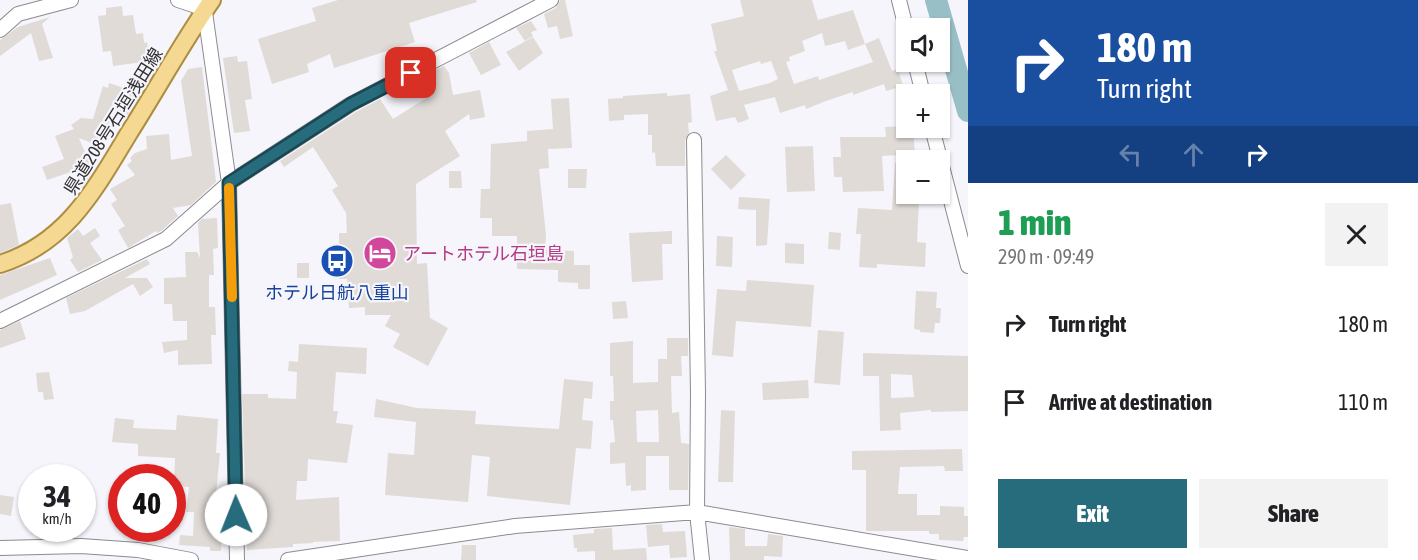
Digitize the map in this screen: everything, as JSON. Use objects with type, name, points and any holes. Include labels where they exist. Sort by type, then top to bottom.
[{"type":"main road","name":"県道208号石垣浅田線","points":[[0,264],[27,254],[45,243],[80,210],[207,3]]},
{"type":"street","points":[[0,30],[18,14],[71,0]]},
{"type":"street","points":[[178,0],[207,3],[229,183],[237,560]]},
{"type":"street","points":[[0,321],[166,239],[229,183],[351,104],[551,0]]},
{"type":"street","points":[[899,0],[904,18]]},
{"type":"street","points":[[935,138],[968,266]]},
{"type":"street","points":[[694,140],[698,393],[697,512],[702,560]]},
{"type":"street","points":[[288,560],[515,526],[697,512],[905,554],[968,558]]},
{"type":"street","points":[[0,548],[81,546],[138,550],[191,560]]},
{"type":"building","points":[[338,0],[476,0],[477,2],[409,23],[415,42],[334,68],[330,54],[307,64],[309,72],[272,84],[258,39],[316,21],[312,8]]},
{"type":"building","points":[[560,0],[565,0],[573,36],[560,39],[557,26],[548,28],[544,14],[556,8]]},
{"type":"building","points":[[740,0],[812,0],[818,20],[853,10],[865,44],[879,38],[892,71],[896,70],[896,72],[899,72],[902,84],[896,84],[896,88],[886,91],[884,84],[853,95],[853,92],[806,109],[805,105],[780,113],[775,97],[744,105],[749,119],[738,123],[735,117],[716,121],[710,96],[728,90],[714,51],[717,51],[711,24],[744,16]],"holes":[[[822,33],[825,46],[845,41],[848,50],[865,44],[873,62],[819,80],[818,76],[794,84],[786,62],[790,61],[789,57],[805,51],[802,41]],[[760,61],[761,64],[771,61],[778,79],[739,91],[732,70]]]},
{"type":"building","points":[[122,6],[123,16],[133,15],[136,34],[143,33],[153,74],[126,117],[116,113],[104,148],[79,138],[91,167],[86,169],[89,177],[85,184],[80,186],[74,171],[47,180],[42,167],[64,159],[55,136],[74,129],[71,125],[81,118],[93,119],[103,86],[108,88],[109,83],[127,89],[143,62],[113,66],[111,51],[103,52],[98,16],[106,15],[106,8]]},
{"type":"building","points":[[50,17],[42,24],[53,58],[39,61],[31,33],[0,56],[0,40],[18,27]]},
{"type":"building","points":[[531,21],[537,30],[531,32],[533,36],[525,41],[516,28]]},
{"type":"building","points":[[533,37],[543,53],[519,71],[506,52]]},
{"type":"building","points":[[489,42],[501,65],[481,75],[469,53]]},
{"type":"building","points":[[237,56],[238,62],[247,61],[252,99],[245,100],[250,131],[234,133],[223,58]]},
{"type":"building","points":[[444,66],[449,73],[453,95],[480,90],[485,117],[470,120],[469,114],[445,131],[460,156],[416,184],[417,264],[427,263],[430,318],[448,328],[428,366],[393,347],[400,334],[385,326],[391,315],[365,315],[365,307],[349,308],[347,279],[339,279],[339,233],[347,233],[346,213],[332,190],[338,186],[313,147],[284,167],[280,161],[380,99],[393,119],[428,97],[425,92],[436,84],[428,74]]},
{"type":"building","points":[[202,67],[216,182],[191,205],[173,208],[178,216],[161,231],[157,233],[156,231],[128,248],[118,230],[125,226],[111,204],[117,200],[110,189],[135,175],[127,165],[132,161],[130,158],[135,153],[147,149],[146,136],[169,134],[171,160],[192,156],[181,81],[188,69]]},
{"type":"building","points":[[667,93],[667,96],[690,94],[692,122],[688,123],[689,133],[685,140],[685,166],[656,166],[655,152],[652,153],[652,135],[648,135],[648,114],[624,115],[624,120],[609,121],[608,99]]},
{"type":"building","points":[[569,98],[572,148],[548,149],[549,168],[539,169],[546,235],[545,250],[574,251],[574,265],[590,265],[590,289],[578,289],[578,283],[558,282],[558,270],[517,269],[517,236],[492,236],[492,218],[480,218],[481,189],[490,189],[491,144],[527,141],[527,131],[553,129],[551,99]]},
{"type":"building","points":[[896,126],[896,138],[914,138],[915,150],[896,150],[896,155],[882,156],[884,191],[843,192],[842,177],[834,177],[833,157],[841,157],[840,137],[886,137],[885,127]]},
{"type":"building","points":[[813,146],[815,191],[787,192],[785,147]]},
{"type":"building","points":[[726,155],[746,175],[731,190],[711,169]]},
{"type":"building","points":[[896,163],[896,204],[919,204],[917,242],[926,243],[925,267],[877,264],[877,268],[859,267],[861,234],[856,234],[858,208],[892,210]]},
{"type":"building","points":[[568,169],[587,169],[586,188],[568,188]]},
{"type":"building","points":[[449,171],[461,171],[462,188],[449,188]]},
{"type":"building","points":[[739,197],[770,199],[767,245],[756,246],[756,210],[738,209]]},
{"type":"building","points":[[11,203],[19,245],[0,253],[0,205]]},
{"type":"building","points":[[217,218],[218,248],[213,249],[214,275],[209,275],[209,307],[215,307],[216,335],[211,335],[212,364],[178,365],[178,350],[164,353],[162,342],[187,340],[187,321],[173,321],[172,304],[164,304],[164,278],[186,277],[185,252],[197,252],[200,258],[198,223],[202,219]]},
{"type":"building","points":[[95,228],[100,236],[90,243],[102,260],[78,272],[70,260],[73,257],[67,238],[78,229],[83,236]]},
{"type":"building","points":[[672,231],[672,244],[662,244],[663,280],[632,282],[629,233]]},
{"type":"building","points":[[829,232],[841,233],[840,250],[828,249]]},
{"type":"building","points":[[717,236],[733,237],[732,267],[716,266]]},
{"type":"building","points":[[785,243],[804,244],[804,264],[785,263]]},
{"type":"building","points":[[50,258],[57,275],[0,300],[0,275]]},
{"type":"building","points":[[147,259],[150,264],[125,278],[147,278],[153,287],[140,296],[133,284],[85,311],[70,314],[66,298]]},
{"type":"building","points":[[297,263],[309,263],[309,278],[297,278]]},
{"type":"building","points":[[747,280],[814,285],[811,327],[736,321],[733,357],[712,355],[717,289],[746,291]]},
{"type":"building","points":[[916,291],[937,292],[936,308],[941,308],[940,323],[935,323],[934,333],[914,329]]},
{"type":"building","points":[[626,301],[628,318],[613,319],[612,302]]},
{"type":"building","points":[[20,321],[26,339],[0,348],[0,330]]},
{"type":"building","points":[[818,330],[844,332],[840,385],[814,383]]},
{"type":"building","points":[[667,338],[688,338],[688,356],[681,356],[682,376],[671,376],[672,413],[679,412],[681,443],[689,444],[688,490],[669,490],[669,456],[646,456],[646,490],[631,491],[631,485],[626,486],[625,463],[610,464],[610,443],[615,442],[613,420],[610,420],[610,401],[614,401],[613,376],[610,376],[610,343],[633,341],[633,383],[658,382],[658,359],[667,359]],"holes":[[[658,410],[659,442],[637,442],[636,411]]]},
{"type":"building","points":[[299,344],[367,348],[366,374],[336,372],[333,411],[338,411],[336,423],[353,425],[347,463],[308,459],[307,481],[297,481],[296,500],[339,497],[340,541],[247,550],[242,394],[268,394],[268,398],[296,399],[297,372],[288,371],[289,361],[298,362]]},
{"type":"building","points":[[863,353],[968,356],[968,411],[931,412],[931,410],[900,413],[901,430],[880,431],[879,376],[863,376]],"holes":[[[891,374],[912,375],[914,397],[891,398]]]},
{"type":"building","points":[[49,372],[54,399],[44,400],[43,392],[38,392],[36,373]]},
{"type":"building","points":[[564,379],[593,382],[592,399],[584,398],[582,420],[593,421],[591,449],[576,448],[570,505],[487,496],[490,457],[472,455],[468,502],[385,495],[388,453],[414,455],[416,422],[374,417],[376,399],[417,408],[476,411],[475,424],[559,429]]},
{"type":"building","points":[[808,380],[809,398],[763,400],[762,383]]},
{"type":"building","points":[[721,410],[735,411],[733,482],[718,482]]},
{"type":"building","points":[[177,415],[218,419],[216,453],[220,453],[214,515],[215,524],[222,524],[221,551],[210,551],[210,547],[179,545],[179,542],[186,542],[186,535],[193,536],[194,512],[186,512],[189,487],[186,487],[186,464],[175,464],[175,458],[138,456],[138,444],[112,442],[115,418],[134,420],[133,428],[176,430]]},
{"type":"building","points":[[962,449],[963,471],[945,471],[944,466],[900,467],[898,494],[917,494],[917,515],[940,515],[940,506],[964,507],[964,516],[968,516],[968,537],[964,537],[963,541],[939,540],[939,534],[929,534],[929,531],[866,531],[866,470],[852,470],[852,451]]},
{"type":"building","points":[[0,495],[14,497],[11,516],[0,514]]},
{"type":"building","points":[[662,524],[663,532],[685,531],[687,557],[670,558],[669,545],[648,547],[646,525]]},
{"type":"building","points":[[729,527],[745,529],[745,546],[767,546],[768,534],[783,536],[782,557],[764,556],[764,560],[730,560]]},
{"type":"building","points":[[612,528],[613,550],[646,548],[647,560],[595,560],[595,551],[577,552],[577,548],[574,548],[573,535],[594,533],[594,529]]},
{"type":"building","points":[[462,545],[476,545],[476,560],[461,560]]},
{"type":"waterway","points":[[936,0],[968,111]]},
{"type":"slow traffic","points":[[229,188],[232,297]]},
{"type":"place","name":"アートホテル石垣島","points":[[380,253]]},
{"type":"place","name":"ホテル日航八重山","points":[[337,261]]},
{"type":"route","points":[[236,515],[229,183],[351,104],[411,73]]}]
